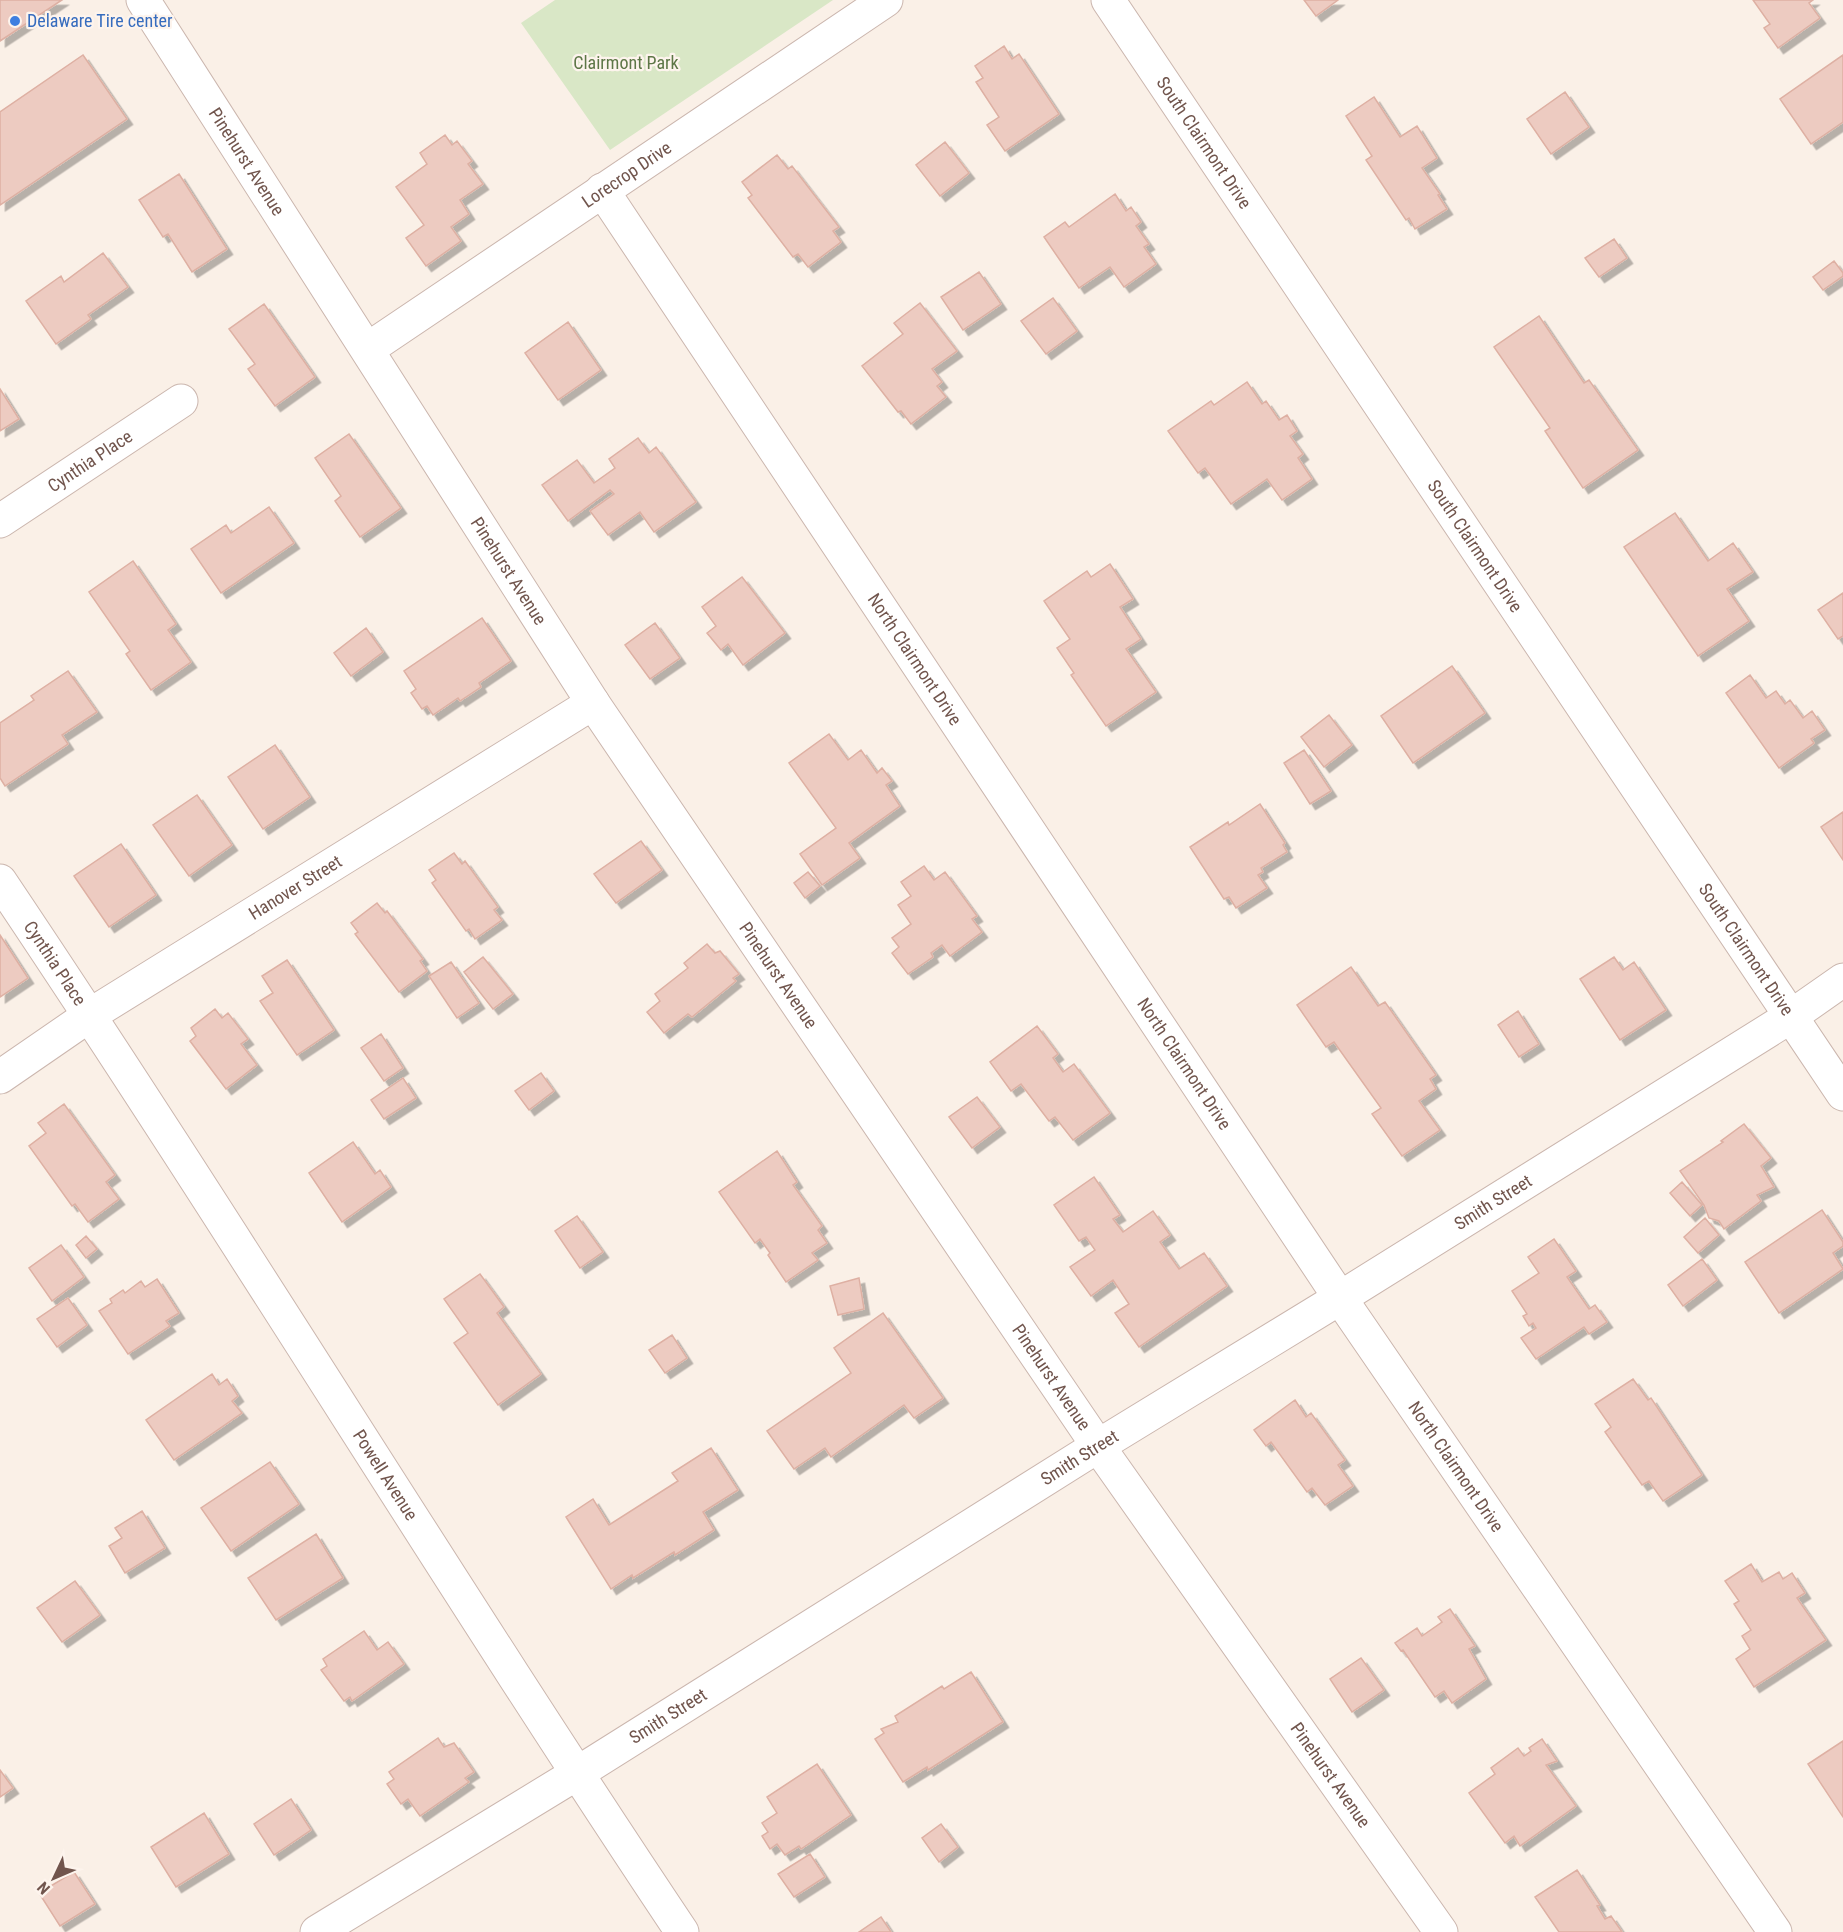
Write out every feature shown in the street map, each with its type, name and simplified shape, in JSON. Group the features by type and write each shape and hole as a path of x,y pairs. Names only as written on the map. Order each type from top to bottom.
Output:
{"street":[{"name":"Pinehurst Avenue","path":"144,0 593,703 1098,1446 1441,1932"},
{"name":"Lorecrop Drive","path":"368,349 886,0"},
{"name":"South Clairmont Drive","path":"1108,0 1843,1094"},
{"name":"North Clairmont Drive","path":"602,190 1340,1298 1775,1932"},
{"name":"Cynthia Place","path":"0,521 181,401"},
{"name":"Hanover Street","path":"0,1077 90,1015 593,703"},
{"name":"Cynthia Place","path":"0,881 90,1015"},
{"name":"Smith Street","path":"317,1932 1340,1298 1790,1017 1843,980"},
{"name":"Powell Avenue","path":"90,1015 576,1773 682,1932"}],"green space":[{"name":"Clairmont Park","path":"555,0 833,0 610,150 521,23"}],"building":[{"name":"Delaware Tire center","path":"0,0 62,0 0,41"},
{"path":"1304,0 1338,0 1316,16"},
{"path":"1753,0 1813,0 1809,3 1820,18 1778,48 1764,28 1770,24"},
{"path":"1004,46 1012,59 1019,54 1059,114 1005,151 987,125 999,117 976,82 983,78 975,66"},
{"path":"83,55 127,119 0,205 0,112"},
{"path":"1843,55 1843,122 1811,144 1780,99"},
{"path":"1565,92 1589,127 1551,154 1527,119"},
{"path":"1374,97 1400,137 1417,126 1437,158 1422,168 1440,194 1438,195 1447,209 1415,229 1409,218 1406,220 1366,160 1372,156 1346,116"},
{"path":"445,135 452,145 457,141 472,161 468,164 483,184 460,200 469,214 451,227 461,241 426,266 406,238 424,225 396,187 427,164 420,153"},
{"path":"945,142 969,173 940,196 916,165"},
{"path":"777,155 788,169 792,166 839,227 833,231 841,242 808,267 798,254 793,257 748,198 752,195 742,182"},
{"path":"179,174 227,249 192,272 168,234 163,237 139,200"},
{"path":"1115,194 1126,211 1131,207 1141,222 1136,226 1149,244 1144,247 1156,264 1124,287 1110,267 1079,288 1044,237 1065,222 1069,227"},
{"path":"1614,239 1627,258 1599,277 1585,258"},
{"path":"103,253 128,287 88,315 91,319 56,344 26,301 61,276 64,282"},
{"path":"1834,261 1843,276 1823,290 1813,277"},
{"path":"979,272 1001,304 963,330 941,297"},
{"path":"1053,298 1077,331 1046,354 1021,321"},
{"path":"920,303 957,351 932,369 942,382 937,386 946,397 911,424 901,411 898,412 862,366 903,334 894,323"},
{"path":"264,304 315,377 275,406 248,369 255,364 229,329"},
{"path":"1539,316 1584,383 1589,380 1638,450 1583,488 1545,431 1550,428 1494,347"},
{"path":"568,322 601,370 558,400 525,353"},
{"path":"1247,382 1262,404 1266,401 1279,420 1287,415 1297,431 1290,436 1303,454 1298,458 1312,479 1282,500 1267,479 1231,504 1205,468 1198,473 1168,431 1211,401 1214,405"},
{"path":"0,389 19,419 0,431"},
{"path":"349,434 401,508 360,537 335,501 341,496 315,458"},
{"path":"638,438 649,453 656,447 696,502 654,532 640,512 608,535 590,511 614,494 610,490 568,521 542,485 577,460 594,483 615,468 609,459"},
{"path":"269,507 294,543 221,593 191,549 226,525 231,533"},
{"path":"1675,513 1708,561 1733,543 1753,572 1727,589 1749,621 1698,656 1624,547"},
{"path":"133,561 176,624 168,630 191,662 151,690 126,654 130,651 89,592"},
{"path":"1110,564 1133,599 1120,607 1141,639 1126,649 1156,692 1106,726 1071,675 1074,673 1057,648 1070,639 1044,601 1087,571 1091,577"},
{"path":"742,577 785,633 743,665 728,644 721,650 707,633 716,626 702,607"},
{"path":"1843,593 1843,636 1838,639 1818,610"},
{"path":"482,618 511,661 479,683 481,687 460,701 458,698 433,715 427,706 422,709 411,693 416,689 404,671"},
{"path":"655,623 680,658 650,679 625,645"},
{"path":"366,628 383,652 351,676 334,653"},
{"path":"1452,666 1485,713 1413,763 1381,716"},
{"path":"68,671 97,712 62,735 68,744 5,786 0,778 0,723 34,700 31,696"},
{"path":"1750,675 1766,698 1776,691 1785,704 1790,700 1803,718 1812,711 1825,730 1811,739 1814,743 1779,768 1726,693"},
{"path":"1329,715 1352,745 1324,767 1301,737"},
{"path":"829,734 848,760 861,750 877,773 882,768 892,781 886,785 900,806 849,843 860,858 822,885 800,854 836,828 789,763"},
{"path":"275,745 310,797 263,829 228,777"},
{"path":"1304,750 1331,791 1310,804 1284,763"},
{"path":"197,795 232,845 189,876 153,825"},
{"path":"1260,804 1285,843 1283,845 1287,852 1261,868 1263,872 1258,875 1267,888 1236,908 1229,897 1224,899 1190,847"},
{"path":"1843,812 1843,860 1821,827"},
{"path":"641,841 662,870 616,903 594,874"},
{"path":"121,844 156,895 109,927 74,876"},
{"path":"454,853 462,864 465,861 498,907 494,910 502,920 475,939 469,929 466,931 432,883 436,880 429,870"},
{"path":"924,866 934,880 945,872 977,916 972,919 982,932 950,956 942,945 931,953 933,957 908,974 892,953 899,947 892,938 911,924 898,905 911,896 901,882"},
{"path":"808,872 820,886 805,898 794,883"},
{"path":"377,903 385,913 387,911 423,959 420,961 427,971 399,992 355,934 358,932 351,923"},
{"path":"0,935 28,978 0,997"},
{"path":"707,944 715,953 720,951 739,974 733,978 736,981 692,1017 688,1014 664,1033 647,1012 660,1001 655,994 688,968 684,963"},
{"path":"483,957 513,994 493,1009 464,972"},
{"path":"1614,957 1623,970 1634,962 1666,1010 1620,1040 1580,979"},
{"path":"287,960 334,1030 297,1055 260,1001 273,993 262,976"},
{"path":"451,962 479,1003 457,1018 429,976"},
{"path":"1351,967 1378,1006 1385,1002 1436,1075 1430,1079 1436,1089 1419,1101 1440,1130 1402,1156 1372,1114 1381,1108 1334,1042 1326,1047 1297,1005"},
{"path":"215,1009 222,1018 228,1013 248,1039 241,1044 257,1065 226,1089 190,1041 196,1036 191,1028"},
{"path":"1518,1011 1539,1044 1519,1057 1498,1025"},
{"path":"1037,1026 1058,1054 1053,1058 1063,1072 1074,1064 1110,1113 1073,1140 1055,1117 1049,1121 1021,1084 1011,1091 990,1062"},
{"path":"381,1034 403,1068 384,1081 361,1048"},
{"path":"541,1073 554,1091 529,1110 515,1091"},
{"path":"403,1078 416,1098 384,1119 371,1100"},
{"path":"977,1097 1000,1127 972,1148 949,1117"},
{"path":"64,1104 115,1175 106,1182 119,1199 88,1222 75,1204 72,1206 29,1146 46,1133 38,1123"},
{"path":"1744,1124 1771,1158 1761,1166 1774,1187 1757,1195 1761,1201 1724,1229 1719,1221 1709,1218 1704,1205 1680,1171 1723,1142 1721,1141"},
{"path":"353,1142 375,1174 380,1170 391,1187 342,1222 309,1173"},
{"path":"777,1151 797,1182 793,1185 822,1226 818,1230 827,1243 812,1253 818,1260 786,1282 760,1239 755,1243 719,1192"},
{"path":"1094,1177 1120,1215 1113,1219 1123,1232 1153,1211 1170,1235 1160,1242 1179,1269 1204,1253 1227,1286 1139,1347 1115,1313 1129,1304 1113,1280 1091,1296 1070,1267 1095,1250 1086,1237 1079,1241 1054,1205"},
{"path":"1682,1182 1702,1205 1690,1216 1670,1193"},
{"path":"1822,1210 1843,1242 1843,1246 1833,1253 1843,1269 1779,1313 1745,1262"},
{"path":"577,1216 603,1252 580,1268 555,1231"},
{"path":"1705,1218 1719,1235 1698,1253 1684,1237"},
{"path":"86,1236 97,1249 86,1258 76,1245"},
{"path":"1554,1239 1576,1271 1567,1277 1589,1309 1595,1305 1607,1322 1589,1334 1584,1327 1536,1359 1521,1338 1536,1328 1533,1323 1529,1326 1523,1316 1527,1314 1512,1291 1539,1273 1528,1257"},
{"path":"61,1245 84,1277 52,1301 29,1268"},
{"path":"1702,1259 1717,1280 1683,1306 1668,1285"},
{"path":"480,1274 504,1307 497,1313 541,1374 498,1405 454,1343 468,1333 444,1299"},
{"path":"859,1278 864,1309 838,1315 830,1286"},
{"path":"157,1279 179,1313 166,1321 170,1326 128,1354 99,1311 112,1303 110,1299 123,1290 125,1293 141,1281 145,1287"},
{"path":"68,1298 87,1325 57,1347 37,1319"},
{"path":"883,1313 943,1398 914,1418 904,1405 831,1457 825,1448 794,1469 767,1431 851,1373 834,1348"},
{"path":"672,1335 687,1358 665,1373 649,1350"},
{"path":"212,1374 219,1385 227,1379 238,1396 232,1401 242,1413 174,1460 146,1420"},
{"path":"1633,1379 1648,1400 1651,1398 1702,1475 1663,1501 1649,1481 1642,1485 1605,1432 1611,1427 1595,1404"},
{"path":"1295,1400 1306,1417 1311,1413 1345,1460 1338,1465 1353,1486 1325,1505 1312,1488 1307,1492 1271,1442 1266,1446 1254,1430"},
{"path":"711,1448 738,1490 703,1512 714,1530 675,1555 674,1552 611,1589 566,1517 593,1499 609,1525 678,1481 672,1473"},
{"path":"270,1462 299,1504 231,1551 201,1508"},
{"path":"142,1511 165,1548 125,1573 109,1546 122,1538 115,1528"},
{"path":"316,1534 343,1578 276,1620 248,1578"},
{"path":"1751,1564 1762,1582 1779,1572 1783,1579 1792,1573 1805,1593 1797,1598 1826,1640 1754,1687 1736,1659 1750,1649 1742,1636 1751,1630 1734,1604 1739,1601 1725,1581"},
{"path":"75,1581 100,1615 62,1642 37,1608"},
{"path":"1450,1609 1475,1646 1469,1649 1486,1679 1452,1703 1444,1691 1435,1697 1403,1650 1401,1651 1395,1643 1417,1628 1422,1636 1442,1622 1438,1617"},
{"path":"364,1631 377,1650 388,1642 404,1664 352,1701 350,1697 344,1701 321,1670 327,1666 323,1659"},
{"path":"1361,1658 1384,1690 1352,1712 1330,1679"},
{"path":"971,1672 1003,1722 928,1770 927,1767 903,1782 875,1739 884,1733 881,1729 898,1722 895,1716 942,1686 944,1689"},
{"path":"438,1738 444,1747 454,1743 474,1772 465,1778 469,1782 420,1816 408,1799 401,1804 387,1784 394,1779 389,1772"},
{"path":"1542,1739 1557,1761 1546,1765 1576,1806 1520,1846 1514,1836 1505,1843 1469,1793 1495,1774 1491,1768 1518,1748 1524,1756 1531,1751 1529,1748"},
{"path":"1843,1741 1843,1817 1808,1764"},
{"path":"817,1764 851,1815 801,1849 799,1846 785,1855 777,1844 770,1849 762,1836 768,1832 762,1823 777,1813 767,1797"},
{"path":"0,1770 13,1788 0,1797"},
{"path":"291,1799 311,1830 274,1855 254,1824"},
{"path":"204,1813 229,1854 176,1887 151,1847"},
{"path":"941,1824 958,1847 939,1862 922,1838"},
{"path":"810,1854 825,1877 794,1897 778,1874"},
{"path":"1577,1870 1600,1905 1597,1906 1605,1919 1611,1916 1622,1932 1559,1932 1535,1897"},
{"path":"74,1872 95,1904 60,1926 39,1893"},
{"path":"881,1917 891,1932 859,1932"}],"place":[{"name":"Delaware Tire center","path":"15,21"}]}
